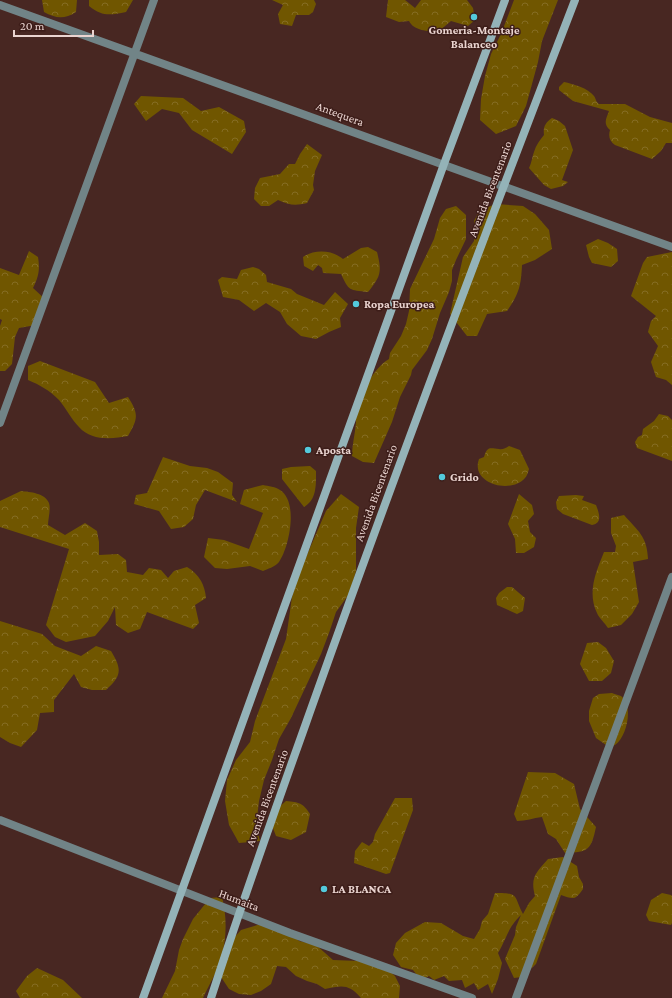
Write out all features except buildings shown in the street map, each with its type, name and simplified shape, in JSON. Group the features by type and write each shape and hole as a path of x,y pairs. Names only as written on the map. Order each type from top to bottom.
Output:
{"street":[{"path":"0,422 154,0"},
{"path":"143,998 444,164 505,0"},
{"name":"Avenida Bicentenario","path":"211,998 239,912 368,550 503,186 576,0"},
{"name":"Antequera","path":"0,5 672,247"},
{"path":"516,998 672,577"},
{"name":"Humaita","path":"0,820 290,933 472,998"}],"green space":[{"path":"42,0 77,0 76,12 72,15 64,17 52,16 44,12"},
{"path":"89,0 133,0 126,12 103,14 89,6"},
{"path":"272,0 314,0 316,4 313,12 309,15 296,15 292,26 280,24 278,14 283,5"},
{"path":"388,0 405,0 415,8 421,0 467,0 473,8 475,20 468,26 451,21 438,32 422,30 414,27 409,21 399,22 386,17"},
{"path":"514,0 558,0 542,41 526,106 516,126 496,134 480,120 481,99 491,54 501,34"},
{"path":"564,82 576,85 588,91 594,96 599,104 625,104 650,117 672,123 672,143 666,143 661,151 652,159 615,145 610,139 610,130 606,126 606,119 609,111 573,101 559,90 559,87"},
{"path":"141,96 183,98 201,111 219,107 244,121 246,132 232,154 192,130 179,113 162,109 146,121 134,104"},
{"path":"552,118 565,126 573,150 562,180 568,182 563,186 551,189 544,185 529,168 536,147 544,135 545,125"},
{"path":"307,144 322,155 315,171 313,185 314,190 307,203 292,204 278,200 269,206 261,206 254,199 255,188 260,178 280,174 289,164 295,164"},
{"path":"496,204 523,206 535,214 549,230 552,249 535,260 522,265 519,290 507,311 487,314 477,336 467,336 450,314 463,257 474,241 474,221 480,210"},
{"path":"456,206 466,215 466,239 452,270 452,281 449,292 440,313 432,339 427,350 412,370 374,463 363,462 352,456 356,413 359,403 373,375 383,363 389,359 390,353 401,336 409,311 410,289 434,239 440,218 446,209"},
{"path":"598,239 617,249 618,261 611,267 592,263 589,257 586,245"},
{"path":"368,247 377,252 380,269 376,282 368,292 350,289 341,274 323,273 322,268 318,265 313,271 304,266 303,257 308,254 329,252 343,259 361,248"},
{"path":"29,251 38,257 39,261 37,280 33,288 47,301 36,325 19,328 15,337 12,364 5,371 0,371 0,326 2,320 0,319 0,268 19,275"},
{"path":"672,252 672,385 666,380 656,377 651,362 658,346 648,332 651,321 656,316 631,296 643,263 647,257"},
{"path":"253,267 259,269 266,275 267,282 291,289 297,294 324,305 335,292 348,304 340,318 341,327 316,339 301,336 287,324 280,312 266,303 254,311 239,300 223,297 218,280 222,277 237,279 241,270"},
{"path":"40,361 95,382 109,403 128,397 134,408 136,416 134,425 128,436 102,438 89,435 84,432 76,424 62,403 55,396 44,388 28,380 28,366"},
{"path":"659,414 668,416 672,420 672,461 637,448 635,442 638,437 642,435 643,429 654,421"},
{"path":"509,446 520,450 529,469 526,477 518,483 510,486 493,484 480,474 478,467 479,459 484,457 489,448 501,449"},
{"path":"163,457 190,466 207,468 218,472 233,483 232,495 237,502 205,490 196,505 193,519 184,527 171,529 159,511 134,504 136,495 147,493"},
{"path":"310,466 316,471 316,486 314,496 304,507 282,479 282,469"},
{"path":"263,485 280,490 286,496 289,504 291,514 289,536 283,555 279,562 273,567 263,571 250,566 227,569 215,568 204,557 208,538 224,540 249,549 263,513 240,504 244,490"},
{"path":"21,491 41,495 47,500 50,508 48,525 65,535 85,523 97,531 99,555 118,554 126,560 127,572 143,575 149,568 161,570 168,578 174,571 187,567 201,580 205,593 206,598 195,605 199,623 193,629 147,612 140,629 128,633 116,625 115,607 108,621 95,636 66,642 55,637 46,625 69,549 0,527 0,501"},
{"path":"341,494 359,507 356,528 356,571 349,594 336,612 321,654 291,718 279,739 264,780 259,801 256,826 260,841 239,843 229,825 225,801 227,780 236,760 250,742 255,721 286,639 292,597 300,571 326,511"},
{"path":"519,494 532,505 534,514 528,521 530,532 536,538 534,547 524,553 516,553 515,539 508,524"},
{"path":"559,496 584,496 582,500 596,505 599,517 598,522 592,525 563,514 557,509 556,502"},
{"path":"624,515 644,539 648,559 633,562 639,602 632,614 621,625 608,628 598,615 594,605 594,582 604,552 615,552 616,546 611,533 611,518"},
{"path":"507,587 512,587 525,598 523,611 517,614 497,605 496,598 499,593"},
{"path":"0,621 42,634 55,646 81,656 96,646 111,651 117,663 119,672 118,676 106,690 92,690 81,687 74,674 54,700 54,712 40,713 37,730 21,747 10,743 0,737"},
{"path":"598,642 606,648 614,661 611,673 602,681 589,681 580,664 587,643"},
{"path":"612,693 621,696 625,700 628,713 626,728 623,735 615,745 609,747 596,738 589,721 589,711 593,698 599,694"},
{"path":"528,772 555,773 574,784 580,809 596,827 592,841 588,848 579,852 565,853 556,839 548,834 542,817 517,821 514,814"},
{"path":"395,798 412,798 413,810 390,873 386,874 354,863 355,851 362,842 369,846 373,842 375,834"},
{"path":"286,801 300,804 305,807 310,814 306,832 291,840 276,836 271,823 278,808"},
{"path":"563,857 577,866 579,877 583,884 583,889 578,896 574,898 561,895 536,964 522,977 514,978 505,959 521,915 510,928 498,953 502,963 492,994 488,984 478,990 474,983 465,988 462,980 449,981 444,976 434,980 429,976 421,980 413,970 401,967 393,955 396,943 405,933 425,922 441,923 463,936 474,939 480,929 482,921 488,914 495,893 515,896 523,914 535,896 533,884 537,872 548,859"},
{"path":"662,893 672,896 671,925 649,921 646,915 651,900"},
{"path":"222,897 226,928 223,951 203,998 162,998 175,971 179,950 193,919 210,898"},
{"path":"261,924 290,933 299,941 316,945 333,960 358,961 389,971 395,976 400,986 399,998 361,998 353,990 341,986 325,989 317,984 296,976 286,967 277,966 271,984 261,991 251,995 239,994 229,989 221,977 233,939 241,930"},
{"path":"37,968 63,980 82,998 20,998 16,991 27,976"}],"place":[{"name":"Gomeria-Montaje Balanceo","path":"474,17"},
{"name":"Ropa Europea","path":"356,304"},
{"name":"Aposta","path":"308,450"},
{"name":"Grido","path":"442,477"},
{"name":"LA BLANCA","path":"324,889"}]}
